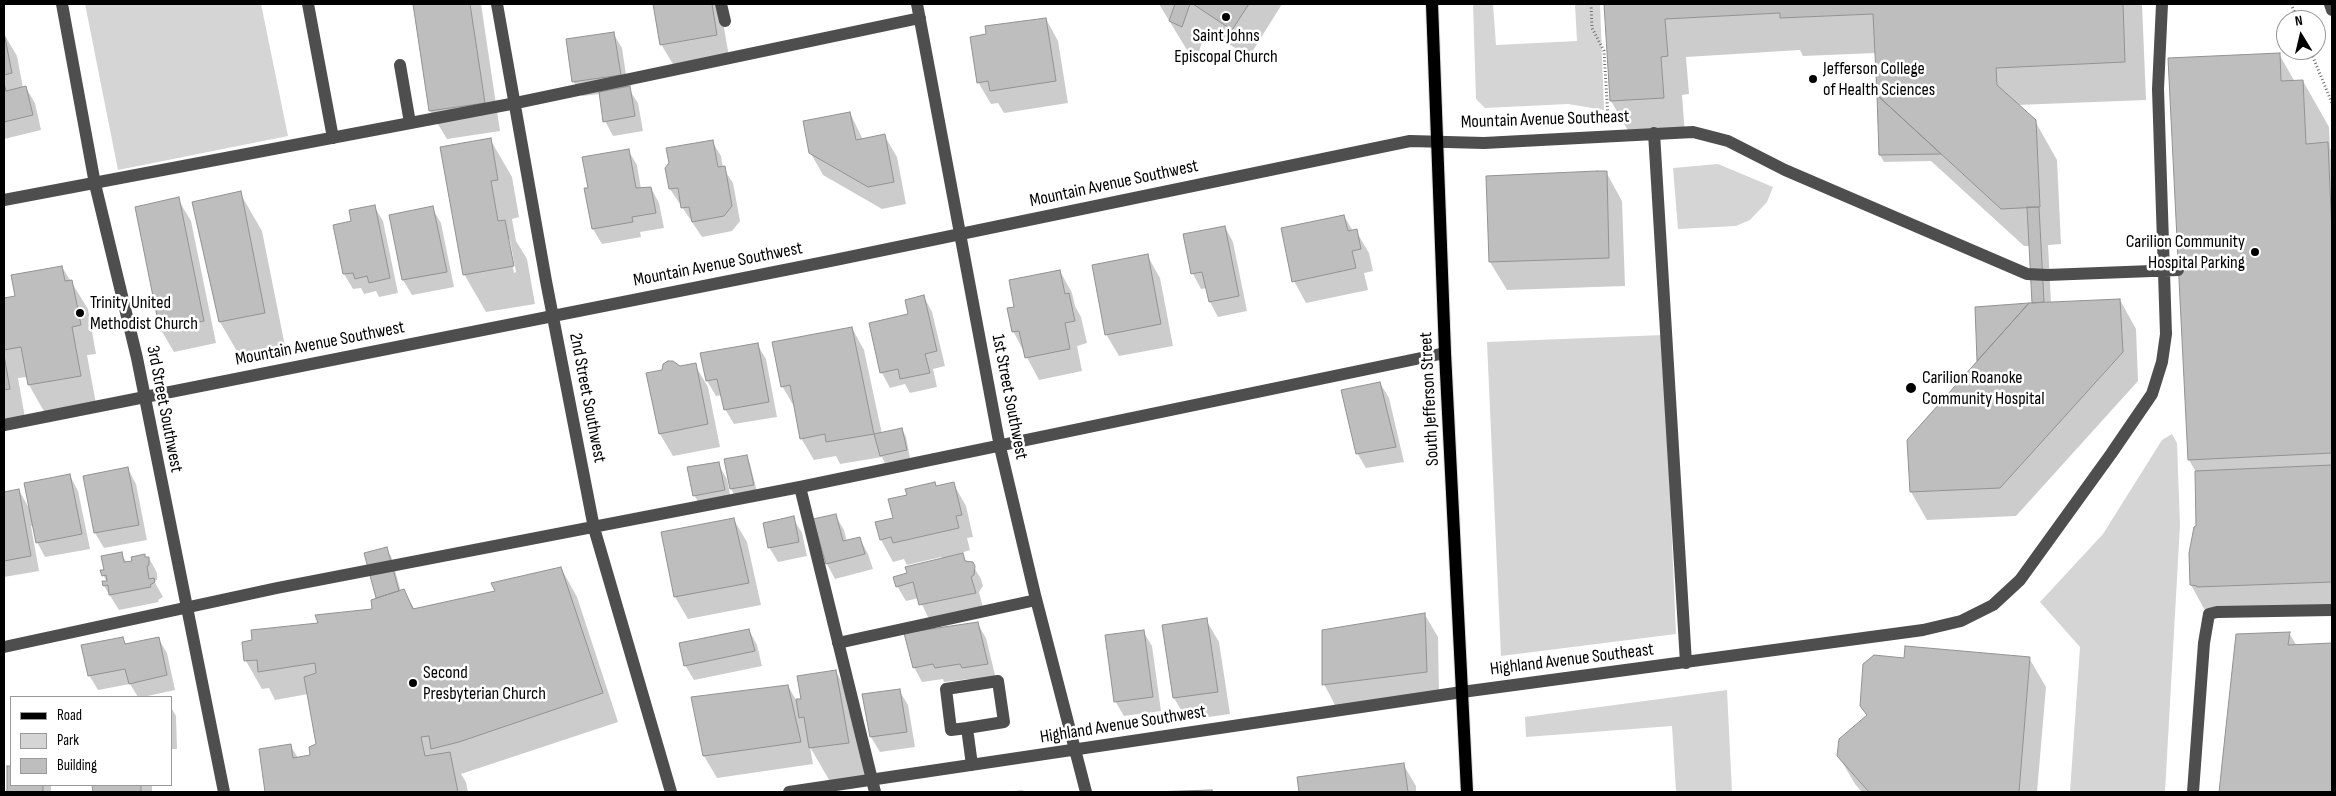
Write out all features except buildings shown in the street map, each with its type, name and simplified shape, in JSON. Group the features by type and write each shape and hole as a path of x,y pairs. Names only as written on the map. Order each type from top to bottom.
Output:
{"main road":[{"name":"South Jefferson Street","path":"1432,4 1445,353 1467,792"}],"street":[{"name":"3rd Street Southwest","path":"62,4 95,184 145,397 224,792"},
{"path":"308,4 333,138"},
{"name":"2nd Street Southwest","path":"497,4 552,315 594,528 671,792"},
{"path":"722,4 725,21"},
{"name":"1st Street Southwest","path":"917,4 1000,447 1036,600 1086,792"},
{"name":"Highland Avenue Southeast","path":"1462,692 1923,630 1961,621 1993,605 2020,580 2152,394 2162,362 2166,334 2158,89 2162,4"},
{"path":"2330,4 2332,10"},
{"path":"4,200 516,103 920,18"},
{"path":"400,66 410,123"},
{"name":"Mountain Avenue Southeast","path":"1438,140 1484,143 1693,132 1728,141 1785,170 2027,274 2047,275 2178,270"},
{"path":"1654,133 1686,663"},
{"name":"Mountain Avenue Southwest","path":"4,425 835,260 1410,141 1438,140"},
{"path":"4,647 277,588 594,528 1000,447 1445,353"},
{"path":"800,487 874,786"},
{"path":"838,643 1036,600"},
{"path":"2193,792 2204,643 2209,614 2217,612 2332,610"},
{"path":"998,681 1004,722 967,728 951,730 946,689 998,681"},
{"name":"Highland Avenue Southwest","path":"789,792 874,786 972,765 1462,692"},
{"path":"967,728 972,765"}],"path":[{"path":"1591,4 1592,28 1604,51 1608,117"},
{"path":"2314,60 2332,104"}],"green space":[{"path":"85,4 261,4 288,136 118,170"},
{"path":"1473,4 1493,4 1496,45 1577,41 1575,4 1600,4 1604,110 1568,104 1485,108 1476,99"},
{"path":"1718,164 1773,187 1767,202 1750,220 1736,226 1678,229 1673,168"},
{"path":"1663,335 1676,634 1501,656 1487,342"},
{"path":"2172,434 2177,443 2180,525 2165,792 2070,792 2080,647 2040,602 2103,534 2162,440"},
{"path":"1727,690 1732,792 1676,792 1672,726 1526,737 1525,717"}],"place":[{"name":"Saint Johns Episcopal Church","path":"1226,17"},
{"name":"Jefferson College of Health Sciences","path":"1813,79"},
{"name":"Carilion Community Hospital Parking","path":"2255,252"},
{"name":"Trinity United Methodist Church","path":"80,313"},
{"name":"Carilion Roanoke Community Hospital","path":"1911,388"},
{"name":"Second Presbyterian Church","path":"413,683"}]}
